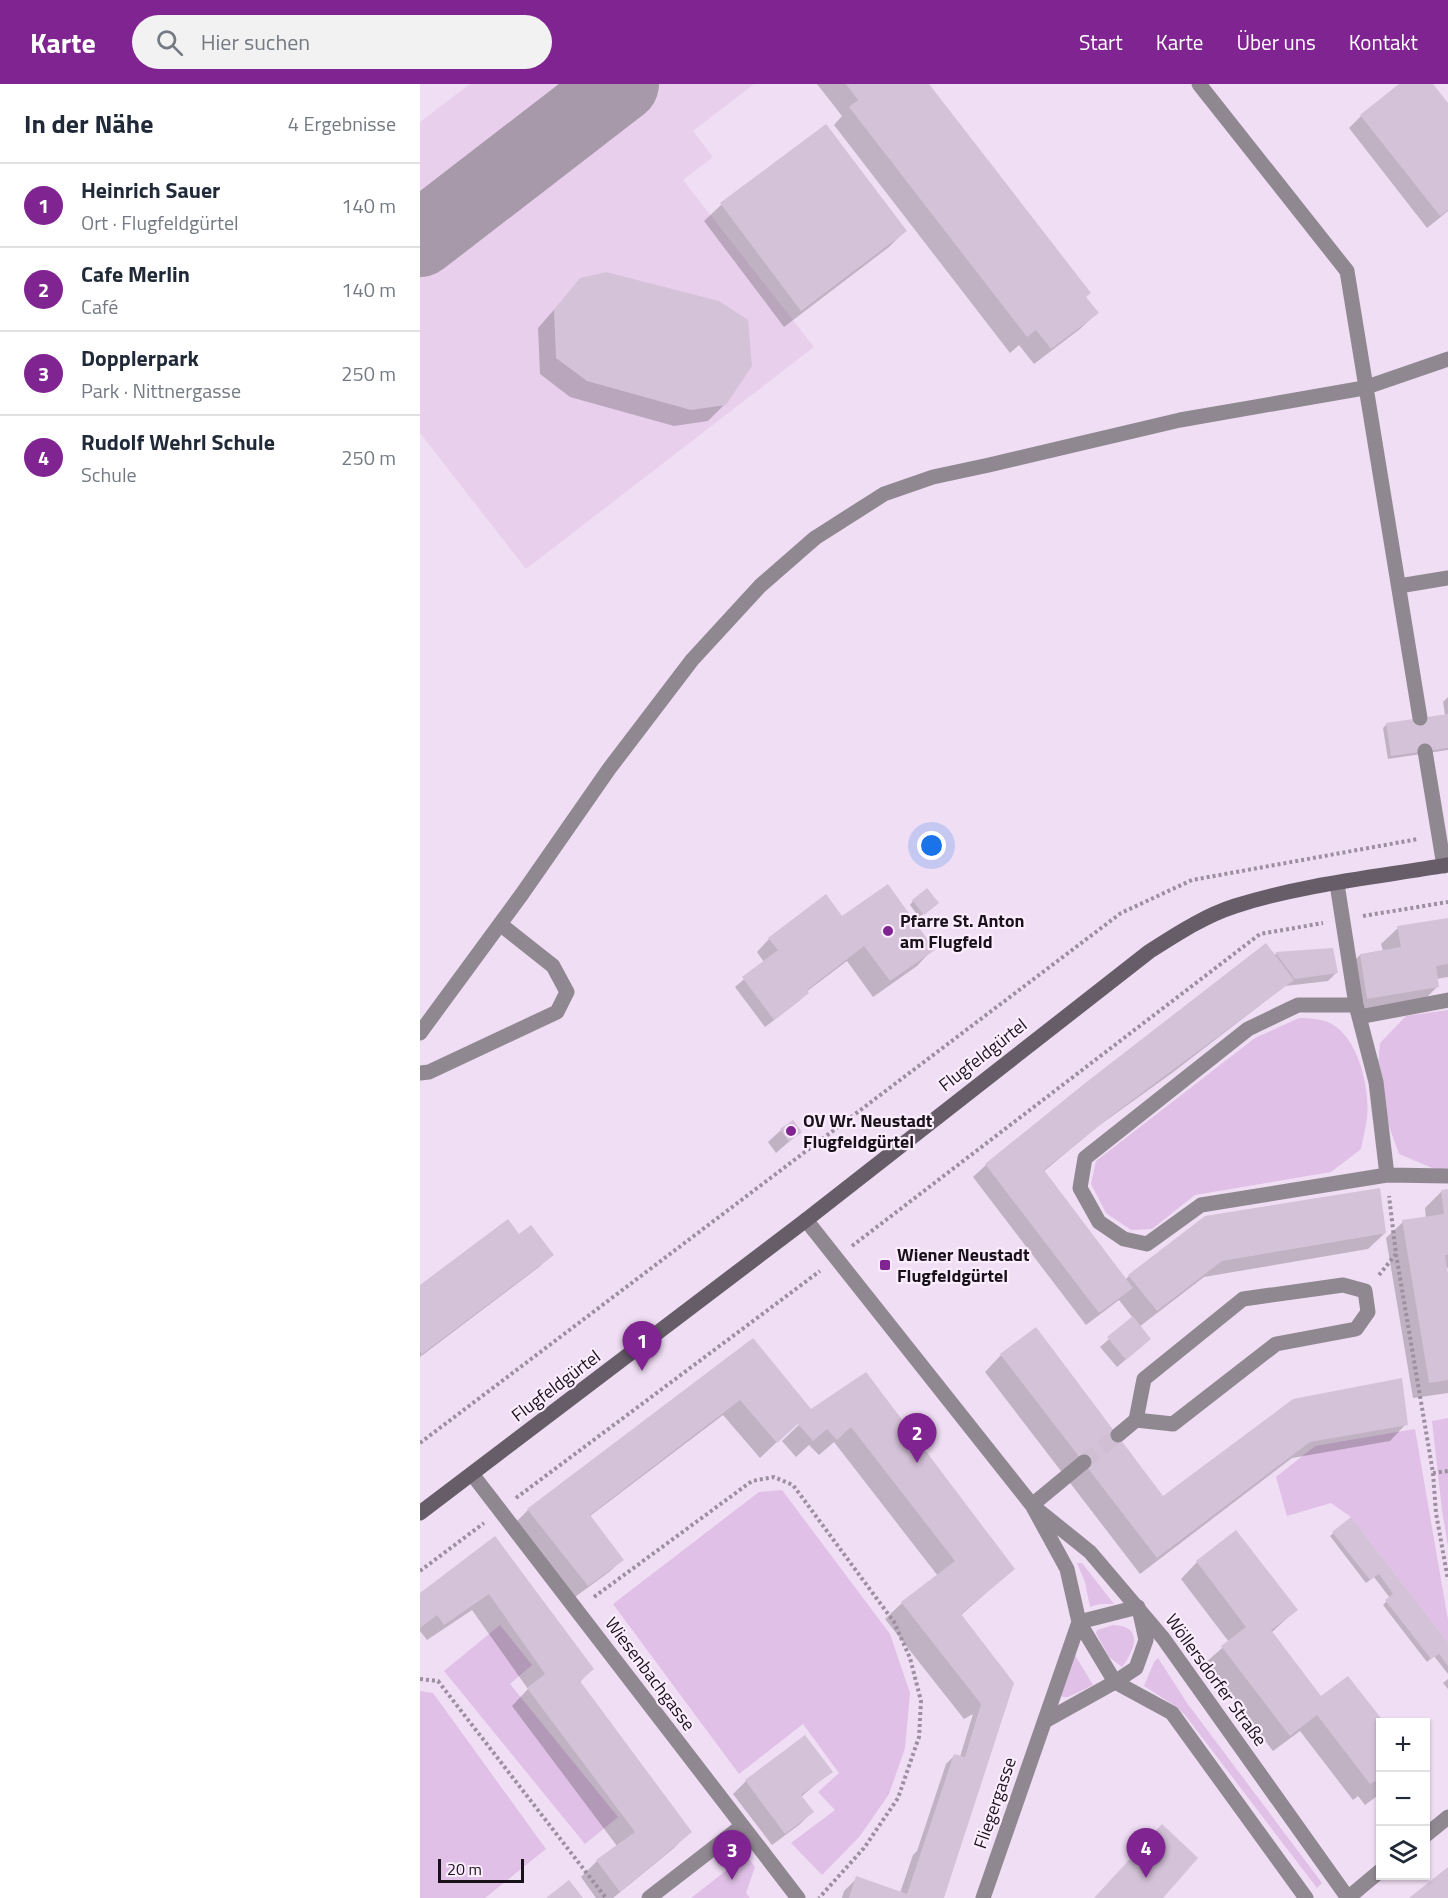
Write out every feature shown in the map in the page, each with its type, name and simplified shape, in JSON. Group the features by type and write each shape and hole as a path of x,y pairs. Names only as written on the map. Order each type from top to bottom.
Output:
{"street":[{"path":"1200,84 1347,271 1420,717"},
{"path":"420,1033 609,769 692,660 760,586 815,538 884,494 933,477 1180,420 1365,387 1448,359"},
{"path":"1399,586 1448,578"},
{"path":"1425,751 1438,835 1446,865"},
{"name":"Flugfeldgürtel","path":"420,1514 806,1220 1150,951 1190,926 1234,906 1293,891 1446,865"},
{"path":"1336,884 1357,1011 1376,1082 1387,1175"},
{"path":"420,1073 429,1072 557,1012 567,992 553,966 500,924"},
{"path":"1448,1000 1357,1011 1298,1005 1248,1029 1085,1158 1080,1188 1099,1222 1124,1239 1147,1244 1201,1205 1387,1175 1448,1176"},
{"name":"Wöllersdorfer Straße","path":"806,1220 1032,1505 1067,1569 1079,1622 1115,1682"},
{"path":"1118,1435 1136,1420 1144,1379 1243,1299 1343,1284 1365,1291 1368,1312 1356,1329 1276,1344 1173,1424 1136,1420"},
{"path":"1032,1505 1084,1462"},
{"name":"Wiesenbachgasse","path":"472,1474 798,1898"},
{"name":"Wöllersdorfer Straße","path":"1032,1505 1090,1552 1163,1638 1348,1898"},
{"path":"1045,1721 1136,1668 1146,1640 1138,1607 1079,1622"},
{"name":"Fliegergasse","path":"983,1898 1079,1622"},
{"path":"1115,1682 1172,1713 1305,1898"},
{"path":"1430,1831 1448,1817"},
{"path":"649,1898 742,1826"},
{"path":"1348,1898 1376,1874"}],"path":[{"path":"420,1443 1121,914 1191,880 1438,835"},
{"path":"867,1235 1260,934 1448,902"},
{"path":"1387,1175 1396,1254 1433,1473 1436,1513 1448,1580"},
{"path":"1365,1291 1396,1254"},
{"path":"420,1571 810,1278"},
{"path":"1433,1473 1448,1470"},
{"path":"576,1610 752,1481 774,1477 793,1485 894,1622 910,1658 921,1701 920,1737 898,1798 864,1848 818,1898"},
{"path":"420,1678 438,1681 606,1898"}],"shaded area":[{"path":"470,84 754,84 693,131 713,157 683,180 814,347 526,569 420,433 420,122"},
{"path":"1448,1010 1448,1168 1437,1170 1399,1154 1389,1126 1378,1067 1380,1043 1406,1016"},
{"path":"1299,1018 1327,1022 1343,1033 1351,1043 1361,1067 1367,1094 1367,1121 1361,1149 1331,1172 1195,1195 1152,1229 1131,1230 1106,1213 1091,1184 1096,1161 1255,1038"},
{"path":"1448,1418 1448,1546 1432,1421"},
{"path":"1415,1429 1448,1620 1448,1642 1351,1517 1331,1503 1287,1516 1276,1477 1315,1446"},
{"path":"782,1490 890,1634 910,1693 905,1748 889,1794 860,1836 822,1875 791,1843 835,1810 818,1792 839,1773 803,1724 739,1774 613,1604 759,1492"},
{"path":"1077,1563 1082,1563 1114,1604 1090,1607 1085,1582"},
{"path":"500,1625 532,1665 510,1684 618,1817 585,1844 444,1671"},
{"path":"1113,1625 1123,1626 1133,1634 1133,1646 1122,1667 1109,1657 1096,1633 1097,1630"},
{"path":"1075,1655 1093,1685 1068,1697 1063,1697 1060,1695"},
{"path":"1158,1658 1187,1703 1322,1883 1317,1888 1185,1715 1144,1686"},
{"path":"420,1691 433,1693 546,1849 485,1898 420,1898"},
{"path":"746,1855 755,1867 746,1893 750,1898 691,1898"}],"building":[{"path":"846,84 929,84 1091,293 1086,297 1099,313 1051,349 1036,330 1027,337 849,107 858,100"},
{"path":"1399,84 1433,84 1448,103 1448,210 1440,216 1360,115"},
{"path":"826,124 907,231 801,311 720,203"},
{"path":"606,272 719,301 748,320 752,366 726,405 691,410 587,381 556,358 554,310 580,278"},
{"path":"1448,714 1448,748 1391,756 1386,723"},
{"path":"888,884 935,950 890,981 864,946 807,990 809,993 774,1020 742,977 778,950 768,938 826,894 842,916"},
{"path":"927,888 939,903 924,915 912,900"},
{"path":"1448,918 1448,964 1436,966 1439,987 1367,999 1360,954 1401,947 1397,926"},
{"path":"1266,943 1294,980 1111,1116 1044,1170 1133,1288 1099,1313 985,1164"},
{"path":"1333,948 1338,973 1295,979 1275,952"},
{"name":"OV Wr. Neustadt Flugfeldgürtel","path":"793,1120 802,1132 789,1142 780,1129"},
{"path":"1380,1188 1386,1233 1222,1261 1157,1311 1128,1275 1205,1216"},
{"path":"1448,1189 1448,1255 1445,1255 1448,1274 1448,1380 1429,1383 1402,1220 1444,1214 1441,1190"},
{"path":"508,1219 519,1234 531,1225 554,1255 422,1354 420,1351 420,1285"},
{"path":"1133,1316 1151,1339 1126,1360 1107,1337"},
{"path":"1036,1327 1163,1496 1293,1399 1402,1378 1408,1425 1310,1442 1157,1558 1000,1354"},
{"path":"753,1338 811,1409 866,1372 1015,1569 961,1614 1014,1683 944,1898 849,1898 856,1876 907,1894 954,1754 965,1757 981,1704 901,1602 955,1561 851,1427 837,1440 827,1429 813,1441 798,1424 777,1443 740,1400 590,1515 624,1560 588,1586 527,1509"},
{"path":"1351,1517 1448,1642 1448,1666 1439,1654 1431,1659 1385,1600 1393,1594 1379,1574 1370,1580 1332,1532"},
{"path":"1236,1530 1298,1610 1271,1630 1321,1696 1348,1676 1381,1718 1376,1718 1376,1782 1370,1784 1317,1715 1290,1736 1221,1646 1246,1627 1196,1561"},
{"path":"495,1536 594,1669 580,1681 692,1832 620,1892 596,1860 635,1832 527,1688 545,1674 489,1594 444,1625 437,1615 420,1628 420,1593"},
{"path":"805,1735 833,1772 801,1795 814,1812 785,1834 745,1780"},
{"path":"1162,1824 1198,1858 1163,1898 1094,1898"},
{"path":"1448,1867 1448,1898 1409,1898"},
{"path":"569,1880 583,1898 546,1898"}],"taxiway":[{"path":"420,239 621,84"}],"tunnel":[{"path":"1084,1462 1118,1435"}],"place":[{"name":"Pfarre St. Anton am Flugfeld","path":"888,931"},
{"name":"OV Wr. Neustadt Flugfeldgürtel","path":"791,1131"},
{"name":"Wiener Neustadt Flugfeldgürtel","path":"885,1265"},
{"name":"Heinrich Sauer","path":"642,1371"},
{"name":"Cafe Merlin","path":"917,1463"},
{"name":"Rudolf Wehrl Schule","path":"1146,1878"},
{"name":"Dopplerpark","path":"732,1880"}]}
